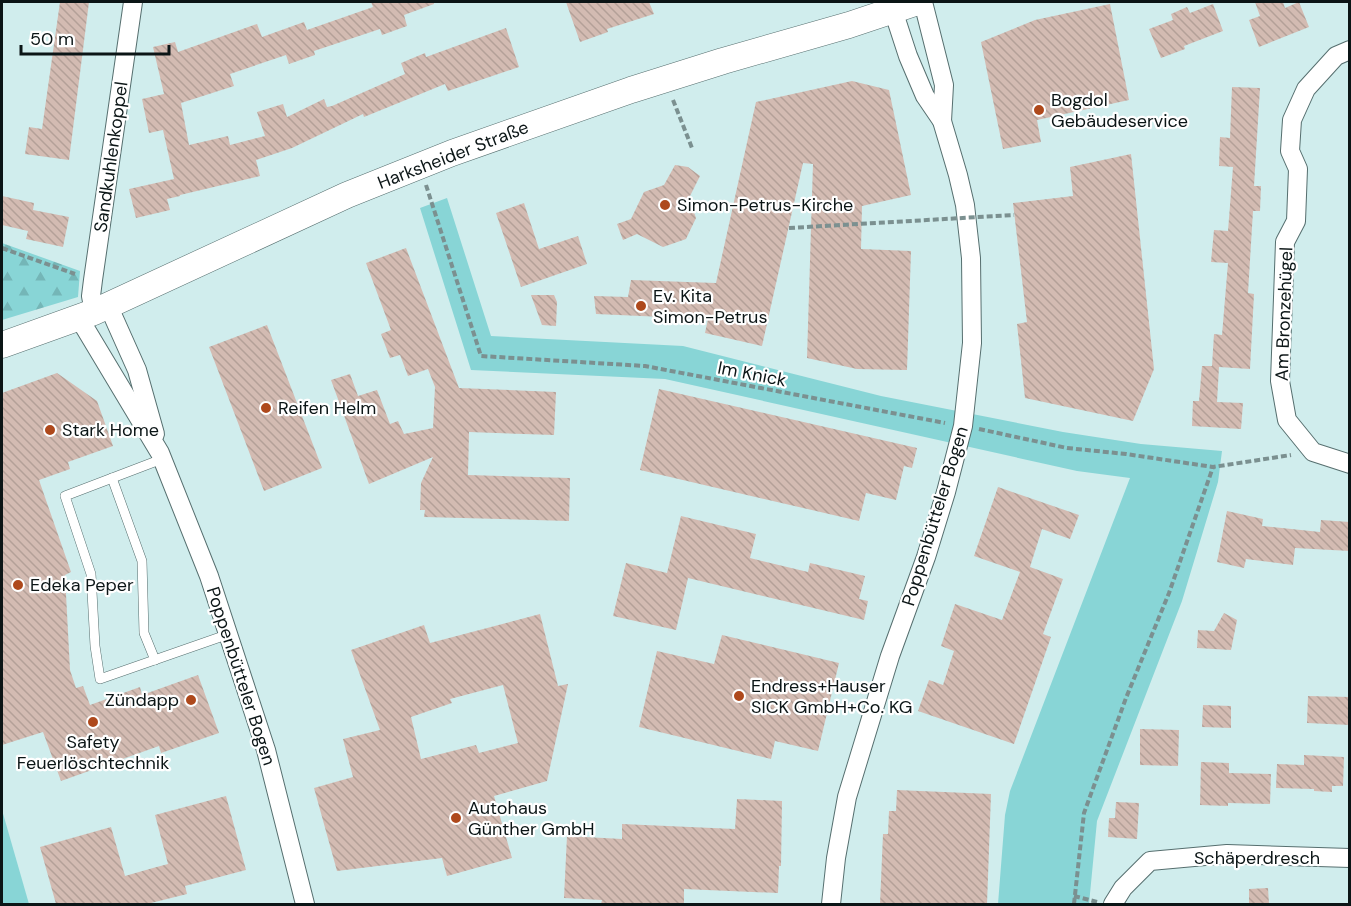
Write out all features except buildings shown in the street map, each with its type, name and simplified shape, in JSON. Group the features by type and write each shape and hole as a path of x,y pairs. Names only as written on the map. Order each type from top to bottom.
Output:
{"main road":[{"name":"Harksheider Straße","path":"2,345 94,312 338,200 420,165 631,90 918,2"}],"street":[{"name":"Sandkuhlenkoppel","path":"94,312 91,296 93,280 133,2"},
{"name":"Poppenbütteler Bogen","path":"831,904 847,797 890,656 929,546 963,426 972,343 971,258 962,195 942,121 944,86 923,2"},
{"name":"Poppenbütteler Bogen","path":"893,10 908,56 925,96 942,121"},
{"name":"Am Bronzehügel","path":"1313,452 1287,420 1280,381 1285,242 1296,220 1298,169 1290,150 1292,120 1306,89 1336,56 1350,50"},
{"name":"Poppenbütteler Bogen","path":"94,312 137,370 161,456"},
{"name":"Poppenbütteler Bogen","path":"94,312 161,456 209,576 266,750 305,904"},
{"path":"1313,452 1350,464"},
{"name":"Schäperdresch","path":"1111,904 1123,888 1150,861 1227,854 1350,858"}],"lane":[{"path":"161,456 64,496 91,574 95,646 100,679 229,634"},
{"path":"112,478 142,561 144,633 155,660"}],"path":[{"path":"679,115 692,148"},
{"name":"Im Knick","path":"420,165 481,356 645,366 1067,448 1213,467"},
{"path":"789,228 1014,215"},
{"path":"2,248 93,280"},
{"path":"1074,904 1084,813 1126,698 1169,593 1213,467 1313,452"},
{"path":"1074,896 1111,904"}],"green space":[{"path":"447,198 491,336 683,346 881,396 1063,432 1141,444 1222,451 1218,482 1182,601 1097,821 1089,904 998,904 1005,815 1010,791 1130,478 1077,471 665,379 471,370 420,208"},
{"path":"2,243 80,271 78,297 2,320"},
{"path":"2,810 29,904 2,904"}],"place":[{"name":"Bogdol Gebäudeservice","path":"1039,110"},
{"name":"Simon-Petrus-Kirche","path":"665,205"},
{"name":"Ev. Kita Simon-Petrus","path":"641,306"},
{"name":"Reifen Helm","path":"266,408"},
{"name":"Stark Home","path":"50,430"},
{"name":"Edeka Peper","path":"18,585"},
{"name":"Endress+Hauser SICK GmbH+Co. KG","path":"739,696"},
{"name":"Zündapp","path":"191,700"},
{"name":"Safety Feuerlöschtechnik","path":"93,722"},
{"name":"Autohaus Günther GmbH","path":"456,818"}]}
